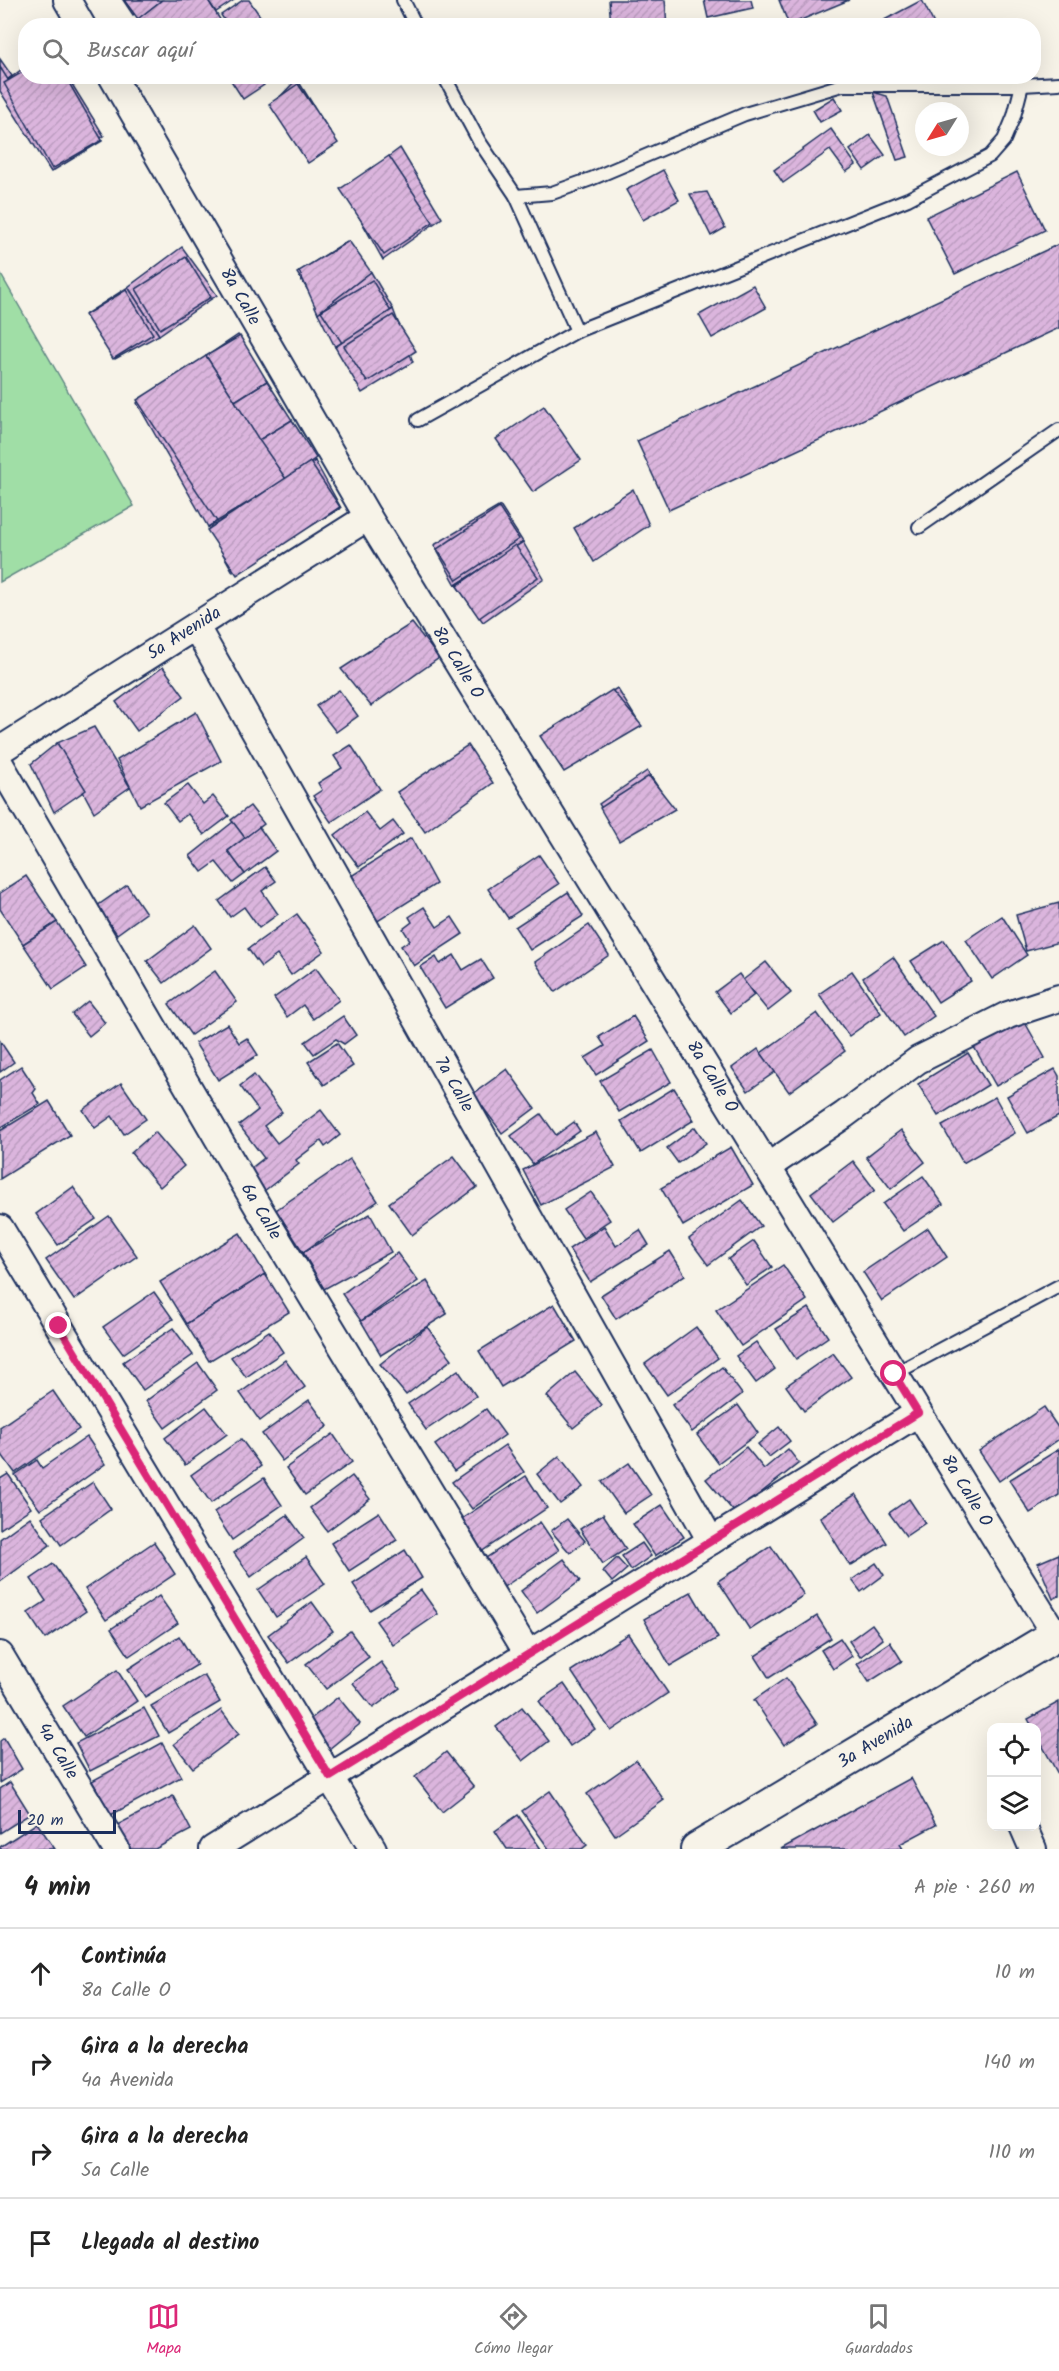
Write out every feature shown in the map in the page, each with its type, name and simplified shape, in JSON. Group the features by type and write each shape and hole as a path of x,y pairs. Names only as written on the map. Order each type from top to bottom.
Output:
{"street":[{"path":"67,0 77,18"},
{"name":"8a Calle","path":"117,84 368,518"},
{"name":"5a Avenida","path":"0,750 368,518"},
{"name":"8a Calle O","path":"368,518 918,1413 1057,1634"},
{"name":"7a Calle","path":"196,627 711,1541"},
{"name":"6a Calle","path":"0,764 258,1208 528,1654"},
{"path":"767,1167 844,1115 918,1060 1008,1015 1059,998"},
{"path":"0,1228 374,1849"},
{"path":"213,1849 918,1413"},
{"name":"3a Avenida","path":"698,1849 1057,1634"},
{"name":"4a Calle","path":"0,1655 116,1849"},
{"path":"1025,1831 1033,1849"}],"lane":[{"path":"403,0 412,18"},
{"path":"1041,84 1059,83"},
{"path":"448,84 479,141 516,196 577,331"},
{"path":"516,196 552,193 591,179 745,114 842,86 1040,84"},
{"path":"418,420 577,331 908,199 990,156 1004,140 1014,116 1022,85"},
{"path":"919,527 1059,430"},
{"path":"894,1374 1059,1286"}],"green space":[{"path":"0,273 134,506 0,582"}],"building":[{"path":"123,0 156,0 133,15"},
{"path":"124,0 162,0 139,18"},
{"path":"162,0 208,0 219,18 139,18"},
{"path":"208,0 234,0 216,12"},
{"path":"243,0 249,0 261,18 223,18 221,15"},
{"path":"609,0 665,0 666,18 610,18"},
{"path":"704,0 751,0 753,8 708,18"},
{"path":"779,0 849,0 806,18 786,18"},
{"path":"922,0 931,18 888,18"},
{"path":"0,59 12,76 0,85"},
{"path":"0,67 10,83 18,78 18,84 68,84 102,141 51,172 0,91"},
{"path":"18,72 18,84 72,84 104,136 50,170 0,86"},
{"path":"18,75 18,84 70,84 102,140 52,169 4,83"},
{"path":"233,84 263,84 264,85 243,99"},
{"path":"292,84 300,84 337,143 309,162 274,103"},
{"path":"298,84 338,143 308,163 269,104"},
{"path":"873,92 887,96 908,157 897,160"},
{"path":"834,97 842,110 820,122 813,110"},
{"path":"831,129 856,165 846,172 830,150 783,183 774,170"},
{"path":"870,135 885,155 864,170 850,150"},
{"path":"400,148 442,218 383,260 344,190"},
{"path":"389,156 433,222 384,255 340,189"},
{"path":"663,170 679,200 643,220 626,190"},
{"path":"1017,172 1045,230 955,274 926,217"},
{"path":"707,192 725,228 711,236 690,194"},
{"path":"347,241 372,280 321,311 297,273"},
{"path":"349,241 371,272 318,313 299,271"},
{"path":"1059,244 1059,328 669,510 637,441"},
{"path":"182,247 217,295 159,335 128,287"},
{"path":"186,257 211,297 160,329 136,289"},
{"path":"371,272 393,309 335,347 318,313"},
{"path":"372,280 393,315 344,346 321,311"},
{"path":"753,285 766,308 712,338 699,315"},
{"path":"128,287 159,335 115,359 86,314"},
{"path":"126,290 153,334 113,359 85,315"},
{"path":"393,309 413,362 362,393 335,347"},
{"path":"393,315 416,351 367,382 344,346"},
{"path":"238,335 315,461 208,527 137,403"},
{"path":"240,336 267,381 235,401 206,356"},
{"path":"206,356 286,479 218,523 137,400"},
{"path":"267,381 292,420 259,440 235,401"},
{"path":"544,406 581,460 533,492 496,439"},
{"path":"292,420 316,458 286,479 259,440"},
{"path":"315,461 341,508 233,572 208,527"},
{"path":"310,462 340,507 237,575 207,530"},
{"path":"633,489 649,525 594,562 574,528"},
{"path":"500,506 523,542 456,585 434,545"},
{"path":"499,508 519,539 457,580 437,549"},
{"path":"523,542 544,579 483,622 456,585"},
{"path":"515,545 538,577 479,618 457,586"},
{"path":"412,623 439,658 371,706 341,669"},
{"path":"163,667 184,696 137,731 116,702"},
{"path":"617,688 639,723 567,768 545,734"},
{"path":"339,690 358,716 336,732 316,706"},
{"path":"612,690 642,726 564,772 540,736"},
{"path":"196,712 221,761 140,806 117,760"},
{"path":"94,727 130,787 94,812 57,743"},
{"path":"57,743 86,790 54,812 31,764"},
{"path":"351,745 380,789 331,822 313,796 322,790 318,783 342,768 334,756"},
{"path":"468,745 493,783 425,832 397,792"},
{"path":"647,771 671,806 621,838 599,804"},
{"path":"649,776 675,809 619,841 600,808"},
{"path":"188,785 203,804 213,796 229,816 204,835 188,814 178,821 164,803"},
{"path":"250,806 264,824 245,838 231,820"},
{"path":"365,812 380,831 393,821 403,834 359,867 335,835"},
{"path":"233,822 245,838 228,851 245,874 233,883 216,862 202,872 190,856"},
{"path":"259,827 276,851 245,874 228,851"},
{"path":"411,838 436,884 373,924 348,878"},
{"path":"539,855 559,884 508,918 488,889"},
{"path":"265,867 276,881 262,891 278,914 259,928 244,907 230,917 219,901"},
{"path":"26,876 57,922 23,944 0,909 0,893"},
{"path":"127,885 146,913 117,934 97,906"},
{"path":"568,892 583,916 530,950 515,927"},
{"path":"1059,903 1059,942 1026,951 1016,915"},
{"path":"424,907 437,927 452,917 463,934 414,966 401,946 410,940 403,929 412,922 409,917"},
{"path":"297,914 324,951 291,975 277,955 261,967 248,949"},
{"path":"1002,916 1027,955 992,979 966,940"},
{"path":"57,922 86,967 53,989 23,944"},
{"path":"195,925 211,948 164,983 147,961"},
{"path":"589,925 609,955 555,992 535,962"},
{"path":"944,940 971,981 938,1002 911,961"},
{"path":"454,955 463,970 481,959 493,978 445,1008 420,967 436,957 440,964"},
{"path":"893,957 934,1016 904,1037 863,978"},
{"path":"766,962 791,993 768,1011 743,980"},
{"path":"316,968 339,1000 313,1019 303,1005 287,1017 274,998"},
{"path":"215,971 237,1002 191,1035 169,1004"},
{"path":"852,971 881,1013 849,1036 819,994"},
{"path":"739,974 754,995 731,1013 715,992"},
{"path":"88,1001 105,1023 89,1036 72,1014"},
{"path":"817,1013 845,1051 789,1092 761,1053"},
{"path":"343,1016 356,1035 344,1044 336,1039 314,1054 305,1042"},
{"path":"633,1016 649,1041 596,1075 585,1058 605,1046 599,1037"},
{"path":"1023,1019 1045,1058 996,1086 974,1047"},
{"path":"227,1024 239,1043 247,1038 258,1055 218,1080 195,1043"},
{"path":"0,1041 14,1062 0,1072"},
{"path":"337,1043 353,1066 324,1085 308,1062"},
{"path":"758,1049 775,1072 748,1091 732,1068"},
{"path":"653,1050 671,1082 619,1112 600,1081"},
{"path":"968,1053 988,1085 938,1116 918,1084"},
{"path":"21,1066 36,1089 33,1093 40,1104 0,1128 0,1080"},
{"path":"507,1069 535,1108 502,1133 473,1094"},
{"path":"1055,1069 1059,1076 1059,1116 1028,1133 1007,1096"},
{"path":"254,1075 282,1112 264,1126 277,1143 321,1110 340,1135 325,1147 321,1141 296,1160 299,1164 264,1191 249,1170 264,1158 239,1125 258,1110 240,1086"},
{"path":"121,1083 146,1119 124,1134 112,1116 95,1128 83,1110"},
{"path":"674,1088 694,1120 641,1153 621,1121"},
{"path":"995,1097 1015,1133 963,1163 942,1126"},
{"path":"49,1101 70,1135 0,1179 0,1131"},
{"path":"541,1114 556,1135 574,1122 580,1131 533,1164 511,1136"},
{"path":"695,1127 706,1143 678,1163 667,1148"},
{"path":"901,1130 925,1162 891,1189 866,1157"},
{"path":"155,1132 184,1166 160,1187 131,1153"},
{"path":"596,1132 615,1167 541,1205 523,1170"},
{"path":"731,1147 753,1185 683,1226 661,1188"},
{"path":"454,1156 477,1187 412,1235 389,1203"},
{"path":"350,1159 378,1201 303,1252 276,1210"},
{"path":"853,1161 875,1190 833,1222 811,1193"},
{"path":"923,1176 943,1204 903,1231 883,1204"},
{"path":"73,1187 96,1219 58,1245 36,1214"},
{"path":"591,1192 610,1220 583,1238 564,1210"},
{"path":"742,1200 761,1226 708,1265 689,1239"},
{"path":"370,1214 391,1252 324,1289 303,1252"},
{"path":"109,1216 137,1256 74,1300 46,1260"},
{"path":"604,1226 616,1246 640,1230 649,1245 590,1282 569,1249"},
{"path":"928,1228 947,1257 882,1301 863,1272"},
{"path":"240,1233 265,1274 186,1324 160,1282"},
{"path":"754,1241 772,1267 746,1285 728,1259"},
{"path":"670,1251 685,1275 616,1319 601,1295"},
{"path":"397,1253 418,1281 361,1321 342,1294"},
{"path":"783,1265 807,1300 741,1346 716,1310"},
{"path":"265,1274 289,1312 209,1361 186,1324"},
{"path":"427,1281 447,1314 381,1355 361,1321"},
{"path":"154,1292 173,1319 123,1354 103,1327"},
{"path":"554,1304 576,1341 501,1387 479,1351"},
{"path":"809,1308 828,1337 796,1359 776,1329"},
{"path":"427,1327 452,1359 406,1395 380,1364"},
{"path":"696,1327 718,1358 667,1395 645,1364"},
{"path":"173,1328 193,1355 143,1390 123,1362"},
{"path":"269,1331 283,1352 246,1377 231,1357"},
{"path":"756,1342 775,1369 756,1383 736,1356"},
{"path":"833,1353 851,1377 804,1411 786,1386"},
{"path":"285,1360 305,1387 260,1421 240,1393"},
{"path":"198,1363 217,1390 165,1428 146,1401"},
{"path":"722,1367 742,1394 692,1432 672,1405"},
{"path":"458,1370 476,1396 426,1430 408,1404"},
{"path":"575,1372 602,1405 573,1428 547,1396"},
{"path":"53,1391 79,1429 15,1473 0,1452 0,1427"},
{"path":"309,1400 328,1426 282,1461 262,1434"},
{"path":"738,1405 758,1433 718,1463 697,1435"},
{"path":"206,1407 227,1434 185,1465 165,1438"},
{"path":"1044,1407 1059,1429 1059,1439 999,1481 979,1451"},
{"path":"486,1409 505,1435 454,1471 435,1445"},
{"path":"779,1427 790,1441 769,1457 758,1444"},
{"path":"333,1434 352,1462 305,1495 286,1468"},
{"path":"87,1437 105,1464 40,1510 15,1475 37,1460 42,1468"},
{"path":"241,1439 261,1466 211,1503 191,1475"},
{"path":"505,1445 524,1472 472,1509 452,1482"},
{"path":"746,1447 764,1469 788,1449 799,1463 735,1513 706,1479"},
{"path":"1059,1449 1059,1495 1030,1513 1009,1480"},
{"path":"559,1456 583,1487 560,1504 537,1474"},
{"path":"629,1463 651,1495 624,1513 602,1482"},
{"path":"8,1474 31,1508 0,1529 0,1479"},
{"path":"352,1476 370,1499 327,1531 310,1508"},
{"path":"526,1476 547,1508 481,1552 460,1520"},
{"path":"264,1478 282,1505 232,1540 214,1512"},
{"path":"93,1482 111,1509 61,1545 42,1517"},
{"path":"856,1494 887,1543 850,1566 820,1517"},
{"path":"909,1499 925,1523 906,1536 889,1513"},
{"path":"662,1505 684,1537 655,1556 633,1524"},
{"path":"379,1512 397,1540 349,1571 331,1543"},
{"path":"603,1514 626,1549 603,1564 580,1529"},
{"path":"287,1515 304,1538 251,1577 234,1553"},
{"path":"30,1517 50,1545 0,1582 0,1539"},
{"path":"567,1519 585,1541 570,1553 551,1531"},
{"path":"540,1522 559,1550 502,1588 483,1560"},
{"path":"154,1542 175,1574 106,1620 85,1589"},
{"path":"642,1543 651,1556 631,1570 622,1556"},
{"path":"771,1546 804,1595 750,1630 718,1581"},
{"path":"405,1550 422,1578 370,1610 353,1584"},
{"path":"1059,1554 1059,1596 1053,1599 1038,1563"},
{"path":"306,1557 325,1584 276,1617 258,1590"},
{"path":"617,1558 627,1569 612,1582 603,1571"},
{"path":"564,1559 580,1581 537,1613 521,1591"},
{"path":"876,1563 884,1575 861,1592 852,1580"},
{"path":"53,1564 86,1611 45,1639 28,1613 46,1601 31,1579"},
{"path":"421,1590 438,1614 393,1645 376,1621"},
{"path":"691,1592 718,1638 670,1666 644,1619"},
{"path":"159,1596 178,1623 129,1656 111,1629"},
{"path":"312,1602 333,1631 289,1663 268,1635"},
{"path":"817,1616 831,1638 769,1678 755,1656"},
{"path":"872,1624 883,1639 860,1657 849,1641"},
{"path":"350,1631 369,1657 326,1689 306,1664"},
{"path":"628,1634 668,1693 611,1731 571,1671"},
{"path":"179,1636 197,1665 145,1697 128,1669"},
{"path":"840,1638 852,1656 833,1669 821,1650"},
{"path":"890,1642 902,1661 869,1682 857,1664"},
{"path":"381,1662 400,1688 373,1708 353,1683"},
{"path":"117,1670 137,1701 84,1737 63,1706"},
{"path":"204,1675 220,1702 168,1733 151,1706"},
{"path":"786,1678 817,1724 784,1745 754,1700"},
{"path":"564,1684 595,1729 570,1746 539,1701"},
{"path":"338,1697 360,1724 329,1749 307,1722"},
{"path":"1059,1702 1059,1776 1041,1743 1041,1723 1030,1723 1028,1719"},
{"path":"522,1707 549,1741 523,1761 496,1727"},
{"path":"144,1708 159,1736 90,1771 76,1743"},
{"path":"221,1710 239,1734 193,1768 174,1744"},
{"path":"4,1738 22,1769 0,1783 0,1741"},
{"path":"162,1743 181,1777 111,1815 92,1781"},
{"path":"446,1752 474,1787 442,1812 415,1777"},
{"path":"636,1760 664,1800 615,1835 587,1794"},
{"path":"911,1778 936,1825 900,1844 903,1849 781,1849"},
{"path":"10,1782 30,1814 0,1833 0,1789"},
{"path":"550,1791 587,1845 582,1849 549,1849 522,1811"},
{"path":"173,1796 191,1830 155,1849 129,1849 117,1825"},
{"path":"518,1815 541,1849 507,1849 495,1831"},
{"path":"37,1823 55,1849 0,1849 0,1847"}],"route":[{"path":"59,1326 330,1777 918,1413 894,1374"}]}
